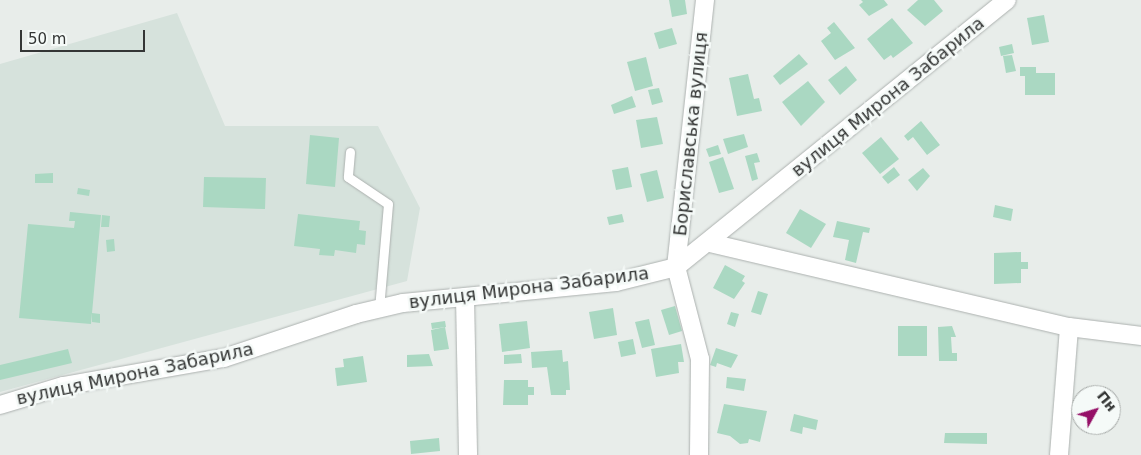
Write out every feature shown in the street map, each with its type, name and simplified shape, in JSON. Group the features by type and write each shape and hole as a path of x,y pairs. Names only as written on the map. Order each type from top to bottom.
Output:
{"street":[{"name":"Бориславська вулиця","path":"676,267 705,0"},
{"name":"вулиця Мирона Забарила","path":"0,405 63,386 224,358 379,309 430,299 641,278 676,267 710,243 1007,0"},
{"path":"710,243 1069,327 1141,336"},
{"path":"676,267 700,359 699,455"},
{"path":"465,297 468,455"},
{"path":"1059,455 1069,327"}],"lane":[{"path":"350,152 348,177 388,204 379,309"}],"shaded area":[{"path":"177,13 225,126 378,126 420,208 407,281 0,392 0,64"}],"building":[{"path":"669,0 685,0 687,14 672,17"},
{"path":"861,0 884,0 888,5 869,16 859,5 863,2"},
{"path":"918,0 934,0 943,11 925,26 907,10"},
{"path":"1044,15 1049,42 1032,45 1027,18"},
{"path":"892,18 913,43 893,58 891,55 884,60 867,39"},
{"path":"834,22 855,48 835,60 821,41 831,33 827,28"},
{"path":"672,28 677,44 659,49 654,33"},
{"path":"1012,44 1014,53 1001,56 999,47"},
{"path":"799,54 808,64 780,85 773,76"},
{"path":"1012,55 1016,71 1006,73 1003,56"},
{"path":"646,57 653,86 635,91 627,62"},
{"path":"846,66 857,80 840,95 828,80"},
{"path":"1020,67 1036,67 1036,73 1055,73 1055,95 1025,95 1025,76 1020,76"},
{"path":"748,74 754,99 759,98 762,111 737,116 729,78"},
{"path":"808,81 825,102 801,126 782,102"},
{"path":"659,88 663,102 652,105 648,90"},
{"path":"632,96 636,107 614,114 611,105"},
{"path":"657,117 663,144 641,148 636,120"},
{"path":"921,121 940,145 927,155 913,137 908,141 904,136"},
{"path":"744,134 748,147 728,154 723,139"},
{"path":"310,135 339,138 335,187 306,184"},
{"path":"881,137 899,159 880,174 862,153"},
{"path":"718,145 721,154 709,157 706,149"},
{"path":"757,153 760,162 754,163 758,179 752,181 745,156"},
{"path":"723,157 734,189 719,193 709,162"},
{"path":"628,167 632,187 616,190 612,170"},
{"path":"894,167 900,175 888,184 882,177"},
{"path":"923,168 930,176 917,191 908,180"},
{"path":"657,170 664,198 647,202 640,174"},
{"path":"53,173 53,183 35,183 35,174"},
{"path":"204,177 266,178 265,209 203,207"},
{"path":"78,188 90,190 89,196 77,194"},
{"path":"995,205 1013,209 1011,221 993,217"},
{"path":"800,209 826,224 811,248 786,233"},
{"path":"70,212 101,215 91,324 19,318 28,224 74,228 75,221 69,221"},
{"path":"298,214 360,221 359,230 366,231 365,245 357,244 356,253 335,250 334,256 319,255 320,249 294,246"},
{"path":"622,214 624,222 609,225 607,217"},
{"path":"102,215 110,216 109,227 101,227"},
{"path":"837,221 870,228 869,233 863,232 856,263 845,260 849,240 833,237"},
{"path":"114,239 115,251 107,252 106,240"},
{"path":"1021,252 1021,262 1028,262 1028,269 1021,269 1021,283 994,284 994,253"},
{"path":"725,265 745,276 742,281 745,283 734,299 713,288"},
{"path":"758,291 768,294 761,315 751,312"},
{"path":"675,306 682,331 669,335 661,310"},
{"path":"613,308 617,335 594,339 589,312"},
{"path":"731,312 739,314 735,327 727,324"},
{"path":"92,313 100,314 100,323 92,322"},
{"path":"649,319 655,345 642,348 635,322"},
{"path":"445,321 446,327 432,329 431,323"},
{"path":"527,321 530,348 502,352 499,324"},
{"path":"898,326 927,326 927,356 898,356"},
{"path":"952,326 956,337 951,337 952,353 957,353 957,361 939,361 938,327"},
{"path":"445,327 449,349 434,351 431,330"},
{"path":"633,339 636,354 621,357 618,342"},
{"path":"681,344 684,362 678,362 679,373 656,377 651,349"},
{"path":"716,348 738,355 731,368 717,363 716,367 710,365"},
{"path":"68,349 72,363 0,380 0,365"},
{"path":"562,350 563,362 568,361 570,390 566,390 566,395 551,395 547,367 532,368 531,352"},
{"path":"429,354 433,366 407,367 407,355"},
{"path":"521,354 522,363 504,364 504,355"},
{"path":"363,356 367,382 337,386 335,368 344,367 343,359"},
{"path":"727,377 746,379 744,391 726,388"},
{"path":"504,380 528,380 528,387 534,387 534,395 528,395 528,405 503,405"},
{"path":"724,404 767,411 760,442 749,439 748,443 740,444 730,436 717,433"},
{"path":"794,414 818,420 816,430 803,427 802,434 790,431"},
{"path":"945,433 987,433 987,444 944,443"},
{"path":"439,438 440,451 411,454 410,441"}]}
